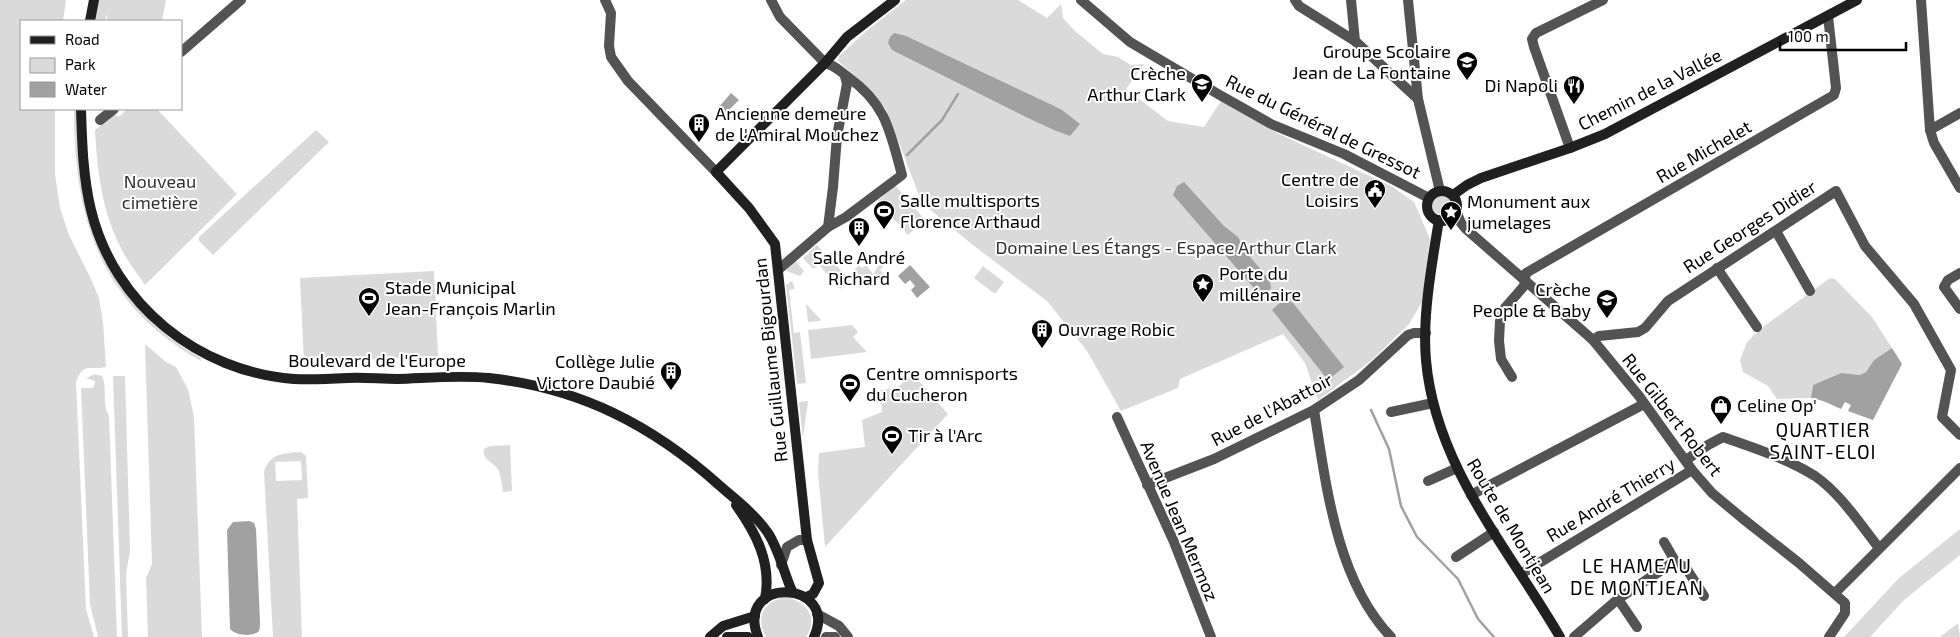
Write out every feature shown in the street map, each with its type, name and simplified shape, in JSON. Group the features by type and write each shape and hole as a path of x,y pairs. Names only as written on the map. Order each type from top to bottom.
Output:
{"street":[{"path":"90,20 94,0"},
{"path":"182,51 241,0"},
{"name":"Rue Guillaume Bigourdan","path":"605,0 611,13 609,46 612,57 627,80 749,208 775,244 807,540 818,583 812,594 806,598"},
{"path":"771,0 780,17 825,63 834,65 877,104 888,123 902,176 846,217 828,227 778,270"},
{"path":"716,172 825,63 847,37 895,0"},
{"name":"Rue du Général de Gressot","path":"1081,0 1130,42 1226,99 1271,124 1344,154 1429,198"},
{"path":"1295,0 1299,6 1355,40 1418,99"},
{"path":"1351,0 1355,40"},
{"path":"1408,0 1418,99 1440,191"},
{"path":"1570,148 1532,39 1536,33 1603,0"},
{"name":"Chemin de la Vallée","path":"1453,195 1472,182 1605,134 1857,0"},
{"path":"1921,0 1930,130 1934,143 1960,188"},
{"name":"Rue Michelet","path":"1524,280 1526,273 1834,95 1836,88 1828,16"},
{"path":"828,227 834,187 837,136 847,84 846,76"},
{"name":"Boulevard de l'Europe","path":"81,110 83,157 88,197 96,228 108,257 141,305 170,333 190,347 222,363 253,373 293,379 463,377 517,382 546,388 598,405 642,427 680,452 747,509 768,533 792,591"},
{"path":"100,120 113,110"},
{"path":"1930,130 1960,113"},
{"path":"1440,191 1449,192 1457,201 1456,211 1449,219 1438,220 1428,212 1427,202 1429,198 1432,194 1440,191"},
{"name":"Rue Georges Didier","path":"1593,340 1599,336 1638,332 1646,328 1668,301 1836,191 1865,246 1914,304 1951,370 1942,417 1960,435"},
{"name":"Rue Gilbert Robert","path":"1456,211 1461,223 1593,340 1644,404 1692,470 1722,502 1781,547 1844,603 1845,613 1829,637"},
{"name":"Route de Montjean","path":"1438,220 1426,333 1426,362 1433,403 1450,452 1471,495 1559,637"},
{"path":"1776,231 1810,291"},
{"path":"1717,268 1757,327"},
{"path":"1960,273 1948,280 1944,286 1960,309"},
{"path":"1512,377 1501,359 1499,341 1500,321 1504,310 1524,286 1524,280"},
{"name":"Rue de l'Abattoir","path":"1147,485 1214,459 1314,410 1359,380 1408,335 1426,333"},
{"path":"1391,412 1433,403"},
{"path":"1471,495 1644,404"},
{"path":"1314,410 1324,474 1338,533 1356,586 1367,605 1391,637"},
{"name":"Avenue Jean Mermoz","path":"1117,417 1174,542 1211,637"},
{"path":"1686,460 1708,444 1723,437 1782,458 1816,477 1838,497 1879,548"},
{"path":"1428,481 1457,468"},
{"path":"1834,593 1960,468"},
{"name":"Rue André Thierry","path":"1521,574 1692,470"},
{"name":"Boulevard de l'Europe","path":"725,490 750,524 759,543 767,577 765,599"},
{"path":"1456,557 1494,532"},
{"path":"781,564 787,547 799,540 807,540"},
{"path":"1664,542 1675,561 1686,568 1704,596"},
{"path":"1574,637 1618,599 1675,561"},
{"path":"758,637 755,630 755,616 765,599 778,592 792,591 806,598 817,614 839,626 848,637"},
{"path":"1618,599 1637,627"},
{"path":"814,637 818,628 817,614"},
{"path":"710,637 723,626 755,616"},
{"path":"726,637 748,637"},
{"path":"826,637 835,637"}],"green space":[{"path":"0,0 66,0 63,20 20,20 20,110 55,110 55,174 60,208 69,235 99,298 103,322 106,367 85,369 79,375 76,382 86,609 94,637 0,637"},
{"path":"99,0 166,0 162,20 107,20 107,13 105,20 95,20"},
{"name":"Domaine Les Étangs - Espace Arthur Clark","path":"906,0 1018,0 1047,18 1061,4 1063,18 1075,31 1103,54 1118,57 1131,65 1144,64 1126,89 1168,121 1204,127 1221,101 1277,133 1391,186 1414,202 1430,239 1422,302 1409,324 1371,361 1318,400 1305,363 1283,334 1180,379 1178,388 1121,411 1087,351 1047,301 974,246 922,203 886,109 863,83 838,61 839,56 870,28"},
{"path":"74,110 76,110 82,185 90,220 102,253 119,283 140,311 168,336 201,358 201,361 167,338 139,313 116,285 100,255 88,222 80,187 75,149"},
{"name":"Nouveau cimetière","path":"126,110 158,110 237,194 145,285 125,256 114,233 101,190 95,130 114,114 120,116"},
{"path":"316,130 329,142 213,255 199,241 199,237"},
{"path":"895,185 925,220 908,235 878,201"},
{"path":"1442,195 1449,198 1452,205 1449,212 1442,215 1435,212 1432,205 1435,198"},
{"path":"817,245 850,280 846,284 844,280 840,283 843,286 840,289 819,265 813,269 803,258"},
{"path":"886,259 888,262 880,270 884,274 867,288 854,276 855,269 859,265 862,268 866,265 873,274"},
{"path":"795,260 804,271 800,276 786,271"},
{"path":"983,266 1004,282 995,294 974,278"},
{"name":"Stade Municipal Jean-François Marlin","path":"434,271 438,356 304,363 300,278"},
{"path":"1830,278 1835,279 1872,317 1892,348 1874,360 1866,372 1860,375 1841,373 1813,385 1811,398 1777,399 1768,386 1743,372 1740,360 1747,342 1759,330"},
{"path":"792,281 795,289 789,290 794,333 800,332 806,383 797,384 786,285"},
{"path":"806,304 821,320 820,321 808,322"},
{"path":"852,325 858,332 853,337 867,352 811,359 808,330"},
{"path":"145,344 166,362 176,367 188,389 194,417 202,637 148,637 146,578 152,564"},
{"path":"95,374 102,376 104,381 105,406 109,415 117,637 98,637 90,604 81,388 92,388 94,386 95,381 86,378"},
{"path":"913,374 948,414 825,547 818,473 819,453 865,447 862,420 882,412 880,390 897,388"},
{"path":"113,376 125,376 130,551 126,574 128,637 122,637"},
{"path":"808,401 803,438 799,402"},
{"path":"510,445 512,491 503,492 499,471 484,456 484,449 490,446"},
{"path":"301,452 306,456 308,498 297,499 302,637 273,637 264,472 270,461 278,455","holes":["301,461 302,480 276,481 275,462"]},
{"path":"1960,529 1960,555 1904,600 1870,637 1844,637 1899,578"},
{"path":"787,597 800,603 809,612 811,617 810,630 806,637 766,637 761,622 764,610 773,602"},
{"path":"1958,623 1960,637 1940,637"}],"water":[{"path":"894,33 906,36 1052,105 1080,124 1070,136 1028,118 892,50 888,43"},
{"path":"731,93 739,100 726,113 719,107"},
{"path":"1184,182 1224,226 1238,237 1250,257 1270,280 1271,288 1264,296 1260,295 1173,195 1177,186"},
{"path":"910,265 930,287 917,298 911,290 915,286 910,280 905,284 898,276"},
{"path":"1285,298 1293,303 1344,367 1328,380 1272,310"},
{"path":"1892,348 1902,364 1873,420 1848,411 1851,405 1845,402 1841,409 1811,398 1813,385 1841,373 1860,375 1866,372 1874,360"},
{"path":"250,521 254,523 256,529 260,625 259,631 256,633 245,635 230,629 227,530 233,522"}],"waterway":[{"path":"907,155 942,120 958,94"},
{"path":"1371,410 1389,449 1401,506 1417,537 1458,579 1478,619 1494,637"}],"place":[{"name":"Groupe Scolaire Jean de La Fontaine","path":"1467,81"},
{"name":"Crèche Arthur Clark","path":"1202,103"},
{"name":"Di Napoli","path":"1574,105"},
{"name":"Ancienne demeure de l'Amiral Mouchez","path":"699,143"},
{"name":"Centre de Loisirs","path":"1375,209"},
{"name":"Salle multisports Florence Arthaud","path":"884,230"},
{"name":"Monument aux jumelages","path":"1451,231"},
{"name":"Salle André Richard","path":"859,247"},
{"name":"Porte du millénaire","path":"1203,303"},
{"name":"Stade Municipal Jean-François Marlin","path":"369,317"},
{"name":"Crèche People & Baby","path":"1607,319"},
{"name":"Ouvrage Robic","path":"1042,349"},
{"name":"Collège Julie Victore Daubié","path":"671,391"},
{"name":"Centre omnisports du Cucheron","path":"850,403"},
{"name":"Celine Op'","path":"1721,425"},
{"name":"Tir à l'Arc","path":"892,455"}],"district":[{"name":"QUARTIER SAINT-ELOI","path":"1823,441"},
{"name":"LE HAMEAU DE MONTJEAN","path":"1637,577"}]}
